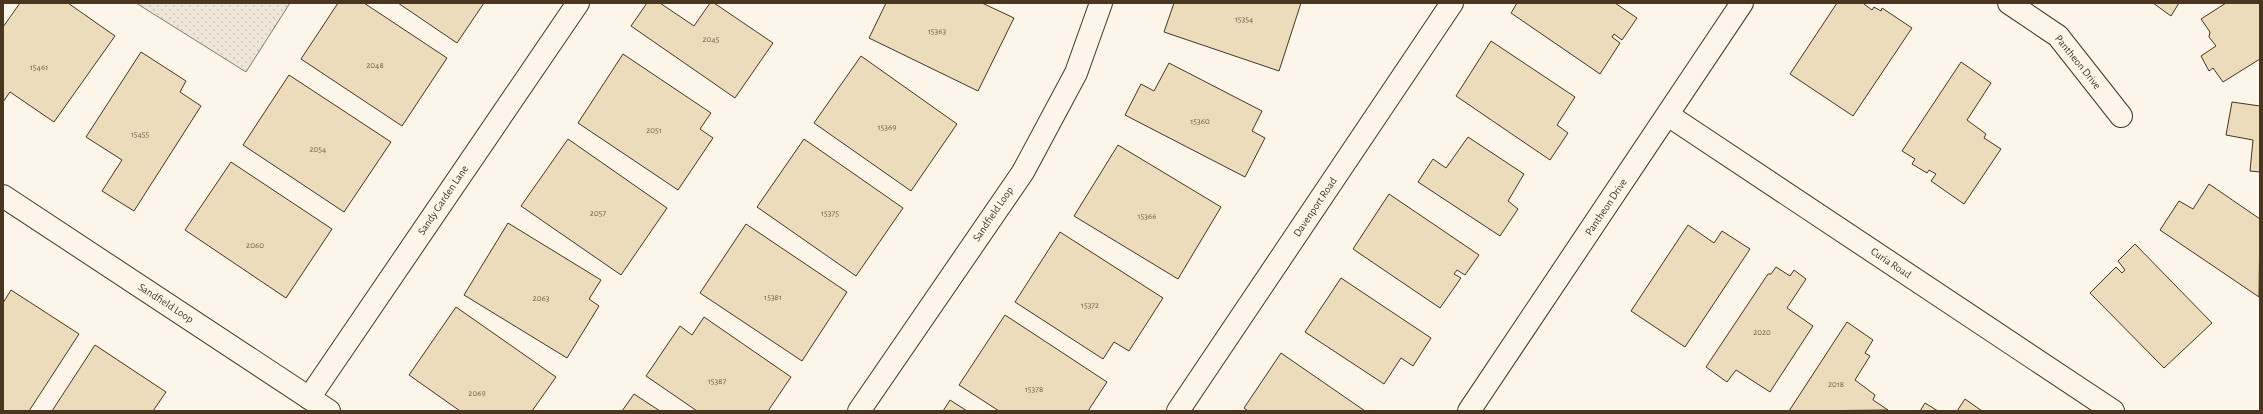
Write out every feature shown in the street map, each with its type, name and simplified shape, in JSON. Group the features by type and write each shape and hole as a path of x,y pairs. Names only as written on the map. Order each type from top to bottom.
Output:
{"street":[{"name":"Sandy Garden Lane","path":"309,398 578,3"},
{"name":"Sandfield Loop","path":"859,411 1023,172 1076,73 1100,3"},
{"name":"Davenport Road","path":"1178,411 1452,3"},
{"name":"Pantheon Drive","path":"1469,411 1742,3"},
{"name":"Pantheon Drive","path":"2009,3 2058,36 2120,116"},
{"name":"Curia Road","path":"1668,115 2113,411"},
{"name":"Sandfield Loop","path":"3,196 328,411"}],"shaded area":[{"path":"136,3 290,3 246,72"}],"building":[{"path":"20,3 68,3 115,36 54,122 10,92 3,102 3,27"},
{"path":"338,3 364,3 447,58 402,126 301,59"},
{"path":"398,3 484,3 457,43"},
{"path":"647,3 660,3 694,26 710,3 714,3 773,43 735,98 631,26"},
{"path":"886,3 982,3 1014,18 978,91 869,38"},
{"path":"1174,3 1301,3 1279,71 1164,32"},
{"path":"1517,3 1615,3 1637,18 1622,40 1614,34 1612,37 1620,43 1600,74 1511,13"},
{"path":"1837,3 1865,3 1864,4 1872,10 1874,7 1881,11 1882,8 1912,28 1853,116 1790,74"},
{"path":"2153,3 2179,3 2171,16"},
{"path":"2226,3 2260,3 2260,59 2223,82 2213,68 2209,71 2201,56 2216,46 2209,37 2210,32 2201,19"},
{"path":"1491,41 1575,97 1557,125 1568,133 1550,160 1456,96"},
{"path":"141,52 186,81 180,92 201,106 134,211 102,191 122,160 86,137"},
{"path":"623,54 711,113 700,129 713,138 678,190 578,123"},
{"path":"861,56 957,124 911,191 814,123"},
{"path":"1961,62 1991,83 1967,120 1986,134 1984,138 2001,149 1964,204 1931,181 1936,174 1929,170 1927,173 1912,164 1915,159 1902,151"},
{"path":"1169,63 1262,111 1252,131 1265,138 1245,177 1125,115 1141,84 1154,91"},
{"path":"289,75 391,142 344,212 243,145"},
{"path":"2232,102 2260,106 2260,172 2250,171 2253,140 2226,135"},
{"path":"1468,137 1524,174 1508,201 1518,209 1500,236 1418,182 1433,159 1446,168"},
{"path":"568,139 667,208 621,275 521,206"},
{"path":"804,139 903,208 856,276 757,207"},
{"path":"1118,145 1221,207 1178,279 1074,216"},
{"path":"231,162 332,229 286,298 185,230"},
{"path":"2209,184 2260,219 2259,297 2160,230 2179,201 2193,209"},
{"path":"1389,194 1479,255 1465,275 1457,270 1454,274 1461,278 1440,308 1353,249"},
{"path":"508,223 601,280 589,299 599,306 567,358 464,295"},
{"path":"746,224 847,292 802,361 700,293"},
{"path":"1688,225 1714,243 1722,231 1750,249 1685,347 1631,311"},
{"path":"1060,232 1163,298 1129,351 1114,342 1103,359 1015,302"},
{"path":"2135,244 2212,323 2164,368 2090,293 2116,267 2122,273 2125,270 2118,261"},
{"path":"1776,267 1790,276 1794,270 1806,279 1787,308 1813,326 1770,392 1736,370 1727,382 1706,367 1768,274 1771,274"},
{"path":"1341,278 1431,338 1413,366 1401,358 1384,384 1305,332"},
{"path":"11,290 79,334 29,411 3,411 3,303"},
{"path":"456,307 556,377 532,411 460,411 409,375"},
{"path":"1005,315 1107,382 1088,411 999,411 959,385"},
{"path":"704,317 791,377 768,411 697,411 646,376 680,326 692,335"},
{"path":"1847,322 1873,340 1865,353 1870,356 1855,380 1875,395 1873,400 1888,410 1789,411"},
{"path":"95,345 166,392 153,411 52,411"},
{"path":"1281,353 1365,411 1248,411 1244,408"},
{"path":"634,394 660,411 622,411"},
{"path":"1965,399 1982,411 1957,411"},
{"path":"950,400 967,411 943,411"},
{"path":"1925,403 1938,411 1920,411"}]}
